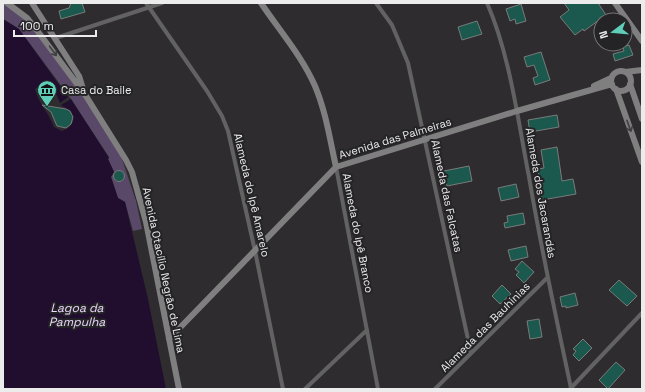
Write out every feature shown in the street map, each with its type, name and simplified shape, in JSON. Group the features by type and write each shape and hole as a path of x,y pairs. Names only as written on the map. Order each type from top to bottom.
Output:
{"street":[{"name":"Avenida Otacílio Negrão de Lima","path":"7,3 27,18 86,96 132,172 146,222 179,389"},
{"name":"Avenida Otacílio Negrão de Lima","path":"32,3 56,38 79,76 86,96"},
{"path":"36,29 48,38 56,38 148,5 162,3"},
{"name":"Alameda do Ipê Branco","path":"261,3 304,66 315,85 324,113 336,167 378,389"},
{"name":"Alameda das Falcatas","path":"376,3 392,25 408,64 426,139 471,354"},
{"name":"Alameda dos Jacarandás","path":"487,3 496,25 516,111 547,278 570,389"},
{"path":"615,3 642,41"},
{"name":"Alameda do Ipê Amarelo","path":"148,5 207,91 225,123 234,150 283,389"},
{"path":"642,71 615,73 613,84 642,162"},
{"path":"613,84 622,90 642,71"},
{"path":"625,72 630,81 642,119"},
{"name":"Avenida das Palmeiras","path":"169,339 336,167 516,111 613,84"},
{"name":"Alameda das Bauhinias","path":"435,389 547,278"},
{"path":"570,389 642,313"},
{"path":"305,389 367,330"}],"shaded area":[{"path":"3,3 13,7 27,18 86,100 120,153 136,201 142,229 133,231 125,202 118,198 111,177 114,172 108,159 109,157 71,99 19,29 3,19"}],"water":[{"name":"Lagoa da Pampulha","path":"3,19 19,29 68,97 60,103 51,82 46,80 35,89 54,127 62,131 73,122 72,115 61,105 71,99 109,158 108,159 114,172 111,177 118,198 125,202 148,299 166,389 3,389"}],"building":[{"path":"71,3 82,3 85,12 61,19 59,11 69,8"},
{"path":"564,3 598,3 604,12 593,12 593,24 575,35 560,17 569,10"},
{"path":"521,4 526,21 516,24 515,19 510,21 506,9"},
{"path":"477,21 482,34 462,40 458,27"},
{"path":"541,52 550,80 535,85 533,78 538,76 534,65 527,67 524,57"},
{"path":"620,52 632,52 633,55 615,61 613,54"},
{"name":"Casa do Baile","path":"42,105 70,111 73,117 71,124 66,128 57,126 51,112"},
{"path":"557,115 559,127 530,132 528,120"},
{"path":"557,147 562,181 573,179 576,194 542,200 538,169 544,168 541,150"},
{"path":"469,166 472,181 447,186 444,171"},
{"path":"119,170 123,172 125,176 123,180 119,182 115,180 113,176 115,172"},
{"path":"516,184 519,197 501,201 498,188"},
{"path":"523,213 525,224 505,228 504,223 508,222 507,216"},
{"path":"526,246 528,257 511,261 508,250"},
{"path":"522,261 534,272 524,283 516,275 519,272 515,269"},
{"path":"619,280 637,296 627,306 609,290"},
{"path":"502,285 511,294 500,304 492,296"},
{"path":"575,293 578,305 566,308 566,306 562,307 560,297"},
{"path":"539,319 542,337 530,339 527,321"},
{"path":"583,339 592,348 579,361 573,355 576,351 573,349"},
{"path":"616,362 625,370 608,389 599,380"}],"place":[{"name":"Casa do Baile","path":"47,107"}]}
